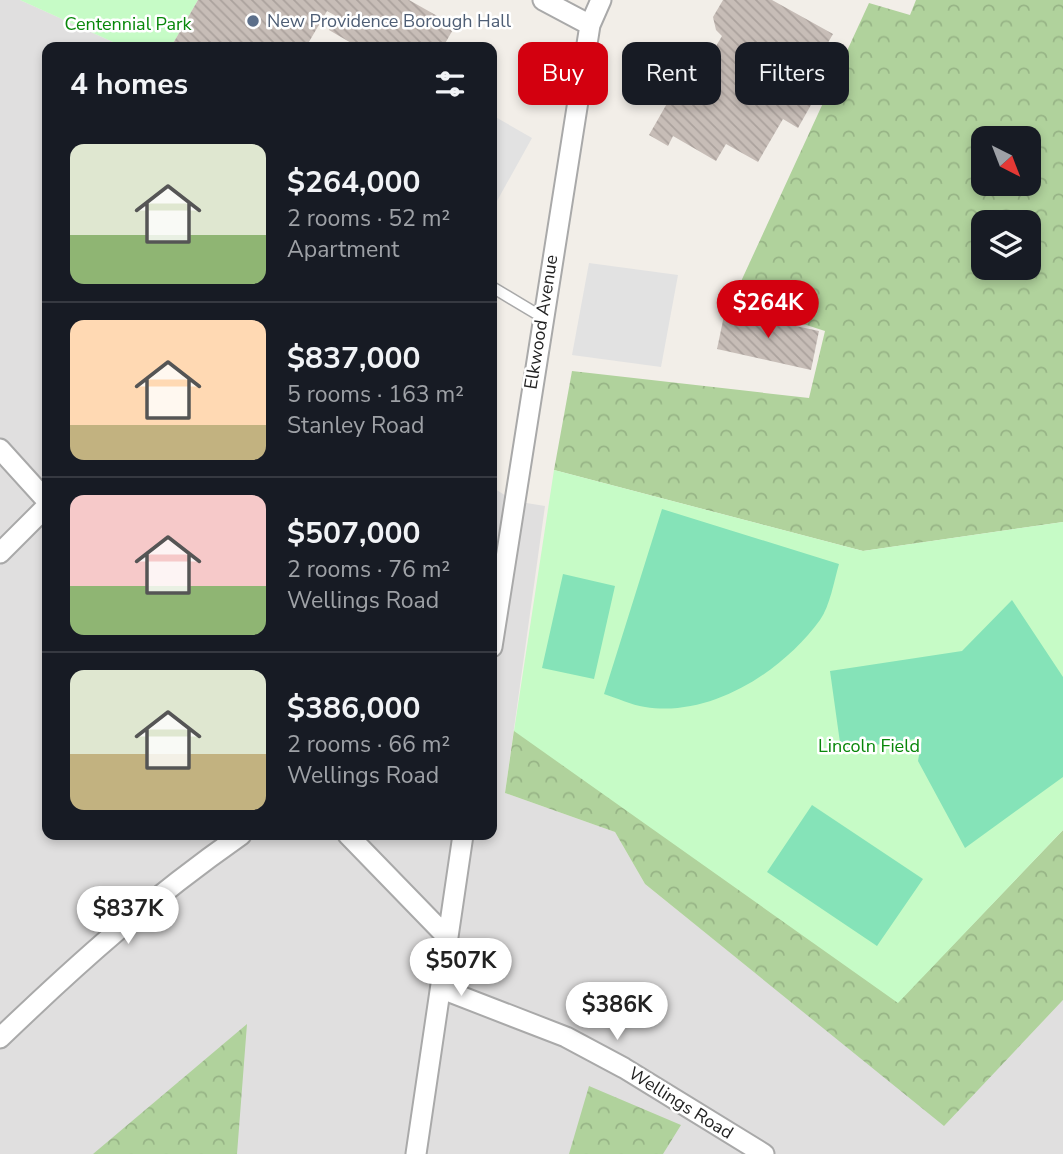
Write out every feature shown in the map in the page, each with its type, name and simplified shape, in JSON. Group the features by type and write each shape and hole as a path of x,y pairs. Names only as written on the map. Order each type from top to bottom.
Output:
{"street":[{"path":"543,0 590,26"},
{"name":"Elkwood Avenue","path":"497,614 590,26 601,0"},
{"path":"0,449 42,495"},
{"path":"0,553 42,511"},
{"path":"0,1038 126,920 233,840"},
{"path":"353,840 448,938"},
{"path":"416,1154 443,989 462,840"},
{"name":"Wellings Road","path":"443,989 566,1037 624,1068 764,1154"}],"lane":[{"path":"497,290 542,317"}],"shaded area":[{"path":"0,0 20,0 113,42 42,42 42,840 497,840 497,490 514,501 545,506 505,793 615,832 645,884 944,1125 1063,1000 1063,1154 0,1154"},
{"path":"497,118 532,138 497,201"},
{"path":"589,263 678,275 661,367 572,355"}],"green space":[{"name":"Centennial Park","path":"20,0 198,0 174,42 113,42"},
{"path":"916,0 1063,0 1063,522 863,551 554,470 572,371 809,398 825,331 732,301 822,105 849,105 849,47 869,3 910,15"},
{"name":"Lincoln Field","path":"554,470 863,551 1063,522 1063,830 898,1003 514,731"},
{"path":"662,509 839,564 829,601 820,620 786,657 766,673 720,698 670,709 640,706 604,694"},
{"path":"563,574 615,586 594,679 542,668"},
{"path":"1012,600 1063,677 1063,777 965,848 918,761 922,738 841,750 830,671 962,651"},
{"path":"514,730 898,1002 1063,830 1063,1000 944,1126 645,884 615,832 505,793"},
{"path":"812,805 923,879 877,946 767,872"},
{"path":"247,1024 237,1154 93,1154"},
{"path":"589,1086 681,1125 663,1154 569,1154"}],"building":[{"name":"New Providence Borough Hall","path":"198,0 409,0 455,26 446,42 349,42 329,30 336,16 327,11 309,42 174,42"},
{"path":"723,0 772,0 833,34 828,42 735,42 735,105 811,105 798,128 783,119 758,162 726,144 716,161 673,136 668,146 649,135 666,105 721,105 721,42 718,42 722,36 716,30 713,17"},
{"path":"725,311 819,331 811,370 717,349"}],"place":[{"name":"New Providence Borough Hall","path":"253,21"}]}
